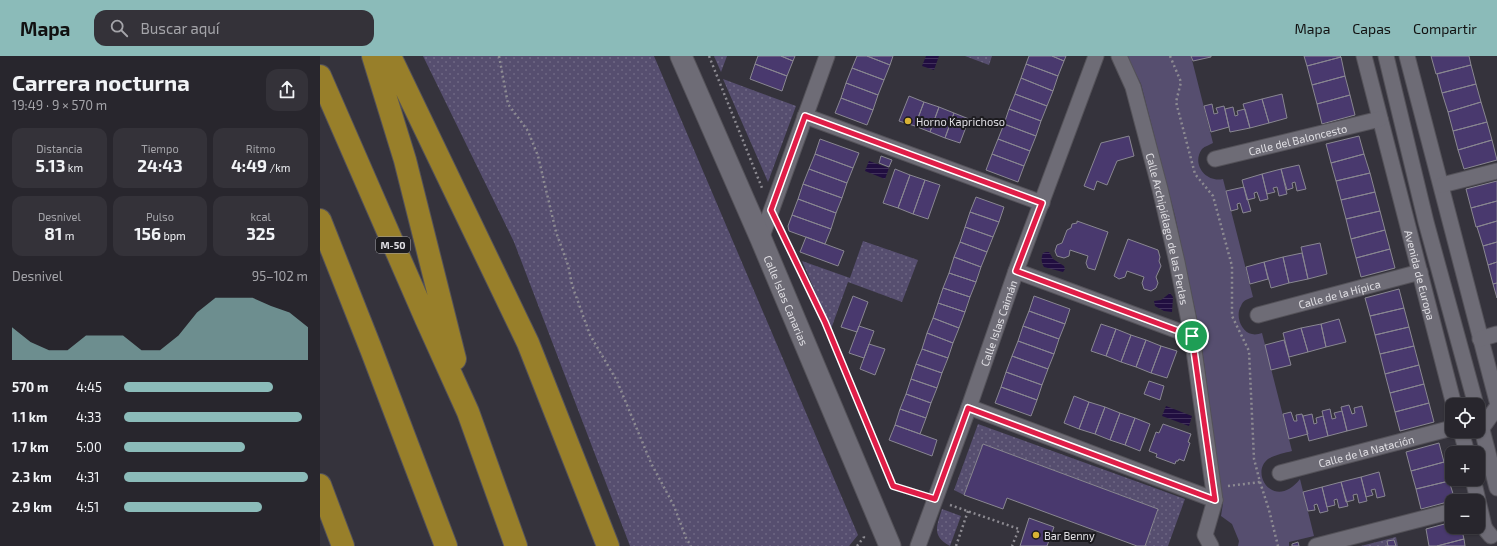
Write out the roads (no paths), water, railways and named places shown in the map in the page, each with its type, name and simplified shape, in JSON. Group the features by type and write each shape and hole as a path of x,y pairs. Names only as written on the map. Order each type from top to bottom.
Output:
{"highway":[{"path":"373,56 405,160 468,412"},
{"path":"390,56 528,343 608,546"},
{"name":"M-50","path":"320,76 468,412 516,546"},
{"path":"320,220 371,348 446,546"},
{"path":"320,485 343,546"}],"street":[{"name":"Calle Islas Canarias","path":"681,56 761,238 890,546"},
{"path":"761,238 827,56"},
{"name":"Calle Islas Caimán","path":"918,546 1016,271 1096,56"},
{"name":"Calle Archipiélago de las Perlas","path":"1119,56 1132,86 1160,189 1192,336 1214,494 1205,536 1211,546"},
{"name":"Avenida de Europa","path":"1364,56 1452,398"},
{"name":"Avenida de Europa","path":"1386,56 1433,249 1474,398"},
{"path":"1407,56 1442,185 1459,258 1497,401"},
{"path":"1403,124 1420,102"},
{"path":"805,116 1042,203"},
{"name":"Calle del Baloncesto","path":"1215,159 1380,119"},
{"path":"1442,185 1497,171"},
{"path":"1400,195 1423,206"},
{"name":"Avenida de Europa","path":"1433,249 1459,258"},
{"path":"1016,271 1192,336"},
{"name":"Calle de la Hípica","path":"1258,315 1420,272"},
{"path":"1442,355 1457,332"},
{"path":"1480,339 1497,334"},
{"path":"1485,417 1497,407"},
{"path":"968,408 1214,494"},
{"name":"Calle de la Natación","path":"1280,473 1445,430"},
{"path":"1484,438 1497,488"},
{"path":"1316,546 1445,512"},
{"path":"1485,526 1486,530 1493,535"}],"place":[{"name":"Horno Kaprichoso","path":"908,121"},
{"name":"Bar Benny","path":"1036,535"}]}
